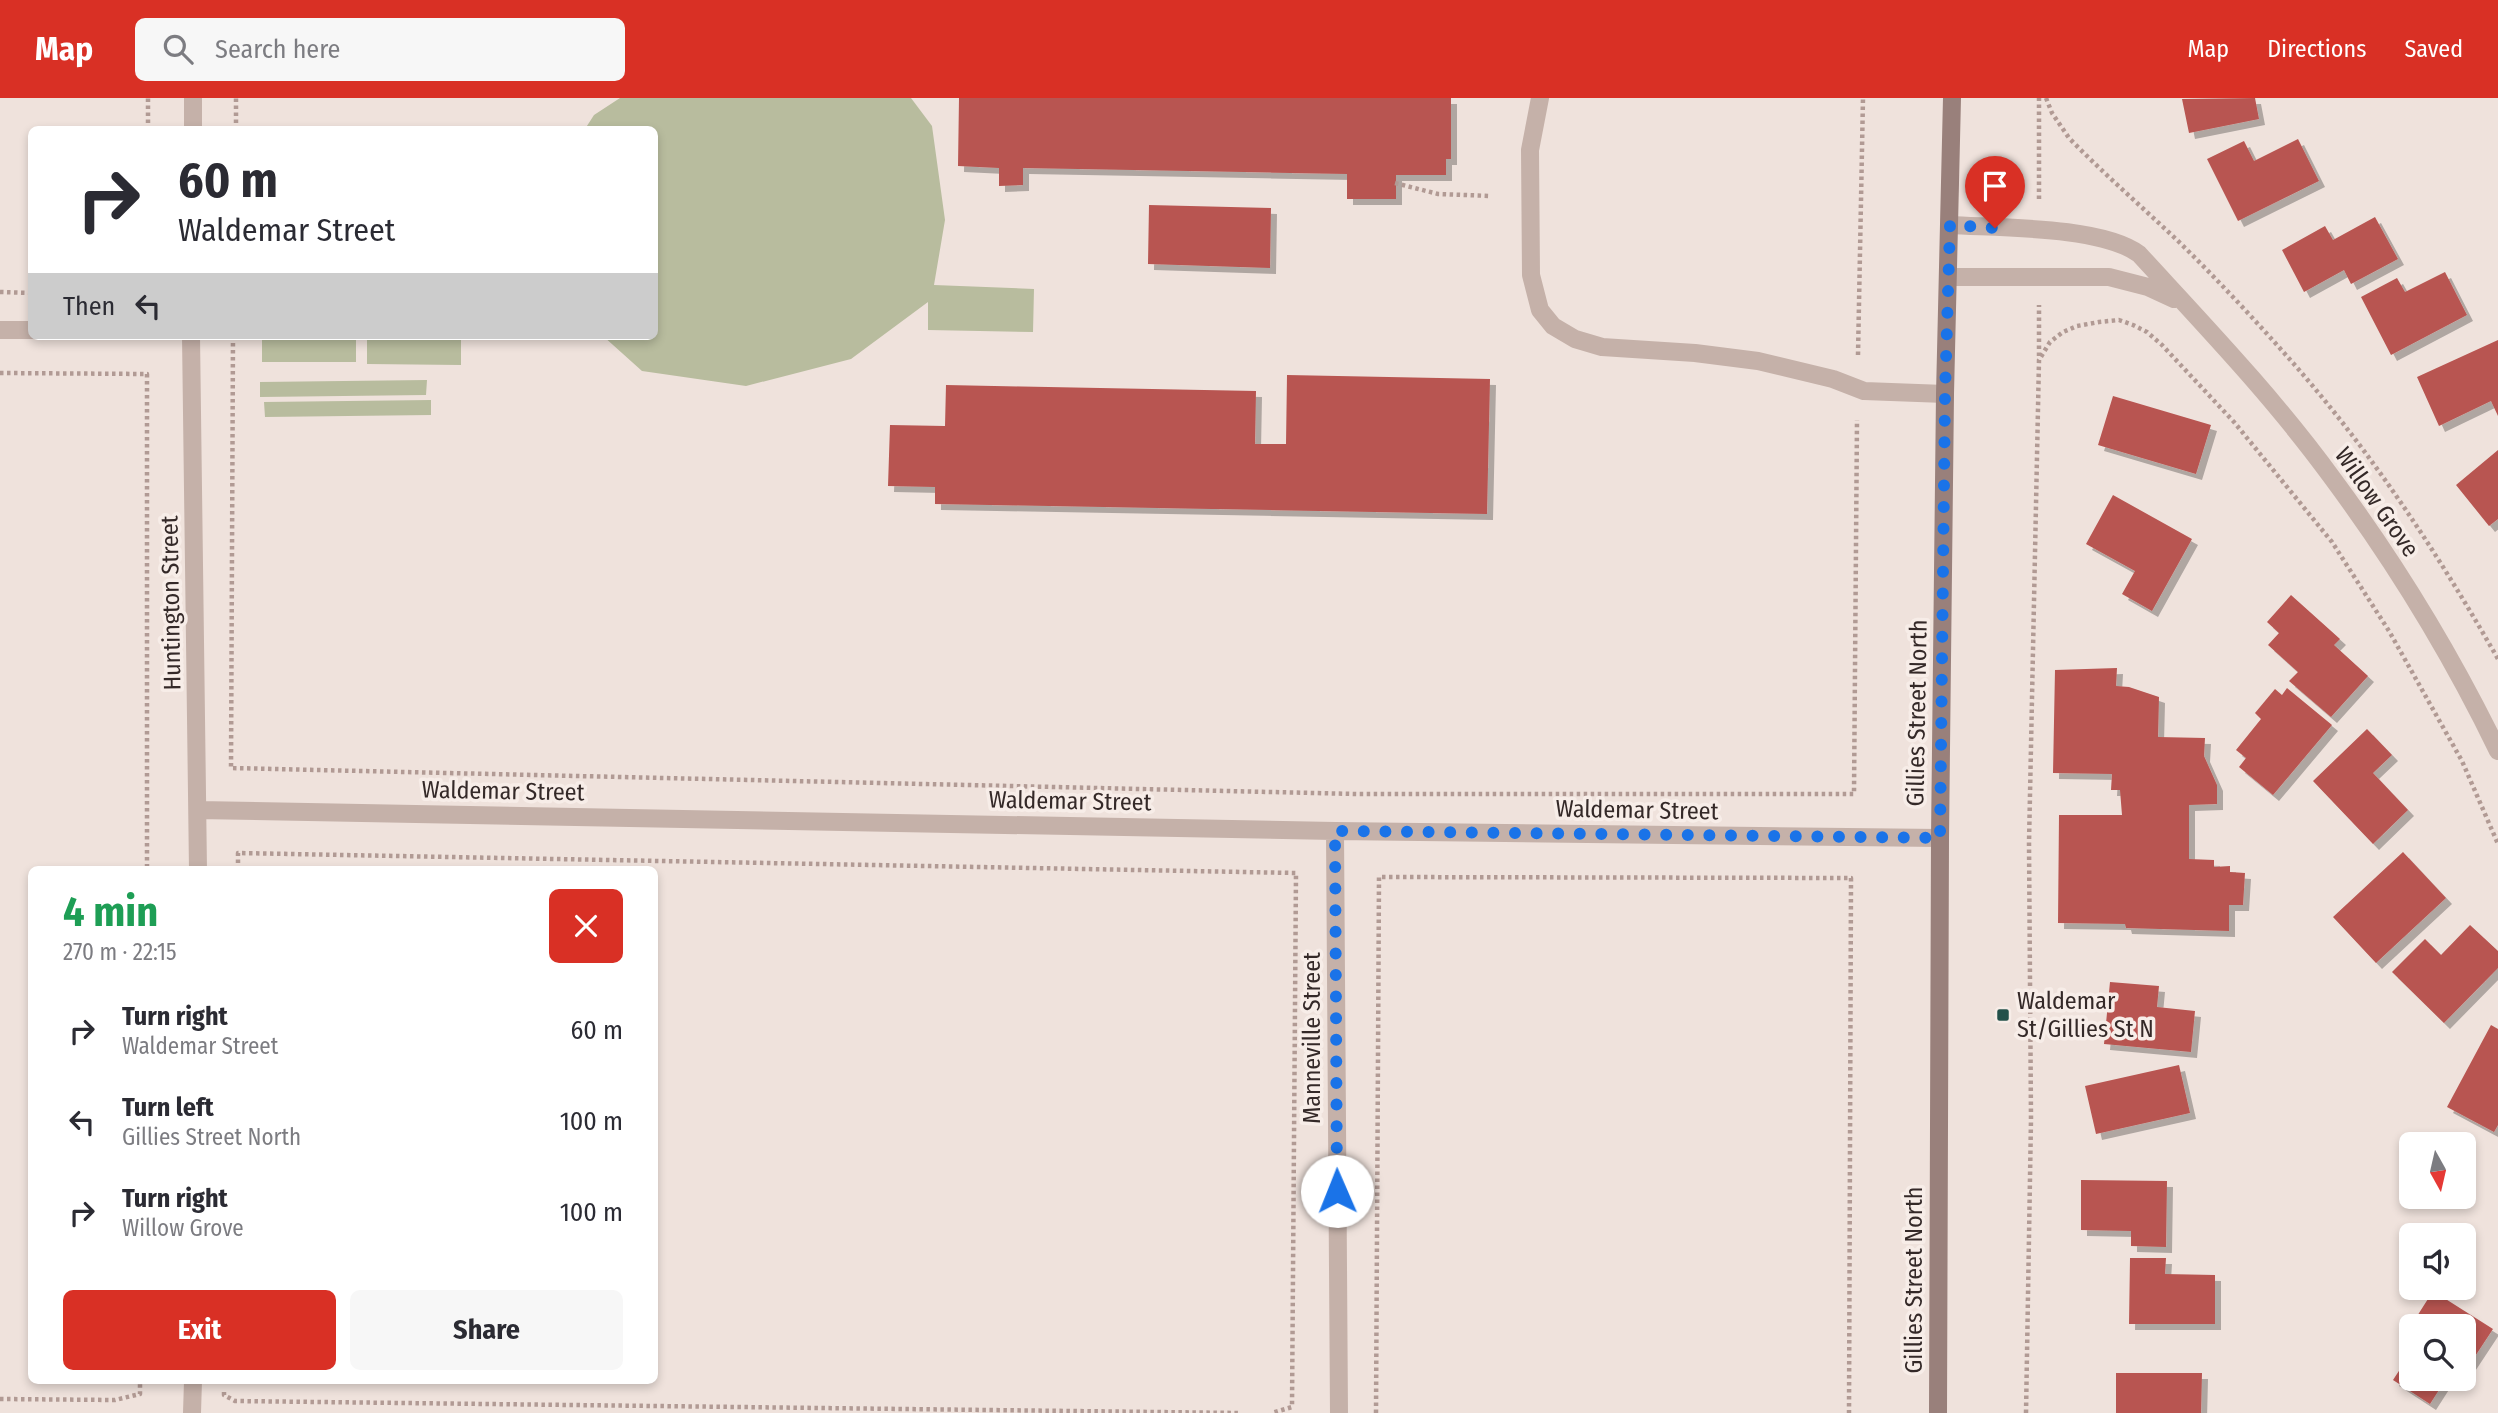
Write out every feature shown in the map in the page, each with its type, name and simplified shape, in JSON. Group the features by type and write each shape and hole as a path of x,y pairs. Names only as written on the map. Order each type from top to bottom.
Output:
{"main road":[{"name":"Gillies Street North","path":"1938,1413 1940,838 1945,394 1952,98"}],"street":[{"path":"193,98 193,126"},
{"path":"1539,98 1530,150 1531,275 1540,310 1553,326 1575,339 1602,347 1695,353 1758,361 1824,376 1858,389 1945,394"},
{"name":"Willow Grove","path":"1950,225 2076,234 2111,240 2138,254 2258,384 2333,478 2413,598 2456,670 2498,751"},
{"name":"Willow Grove","path":"1948,277 2109,278 2148,287 2183,304"},
{"path":"0,330 28,330"},
{"name":"Huntington Street","path":"191,340 198,866"},
{"name":"Waldemar Street","path":"198,810 1335,831 1940,838"},
{"name":"Manneville Street","path":"1335,831 1339,1413"},
{"path":"192,1384 192,1413"}],"path":[{"path":"148,98 148,126"},
{"path":"236,98 236,126"},
{"path":"233,340 231,768 1357,794 1854,794 1863,98"},
{"path":"2046,98 2061,127 2084,153"},
{"path":"1395,183 1438,194 1491,196"},
{"path":"0,292 28,293"},
{"path":"2026,1413 2031,1119 2028,937 2032,586 2039,360 2050,342 2077,326 2119,320 2133,325 2147,332 2162,345 2234,422 2332,542 2389,631 2462,761 2498,844"},
{"path":"0,373 147,374 147,866"},
{"path":"238,866 238,853 1296,873 1292,1407 1272,1413"},
{"path":"1376,1413 1379,877 1434,877 1851,878 1849,1413"},
{"path":"0,1399 115,1399 140,1394 140,1384"},
{"path":"224,1395 235,1401 1240,1413"}],"green space":[{"path":"620,98 911,98 932,126 945,220 934,285 1034,289 1033,332 928,330 928,302 851,359 746,386 642,371 607,340 658,340 658,126 587,126 594,115"},
{"path":"262,340 356,340 356,362 262,362"},
{"path":"367,340 461,340 461,365 367,364"},
{"path":"427,380 426,395 260,397 260,382"},
{"path":"431,400 431,415 265,417 264,402"}],"building":[{"path":"959,98 1451,98 1451,159 1446,159 1446,175 1396,175 1396,199 1347,199 1347,174 1023,168 1023,185 999,186 999,168 958,166"},
{"path":"2255,98 2259,119 2189,133 2182,99"},
{"path":"2298,139 2319,181 2238,221 2207,159 2244,141 2254,161"},
{"path":"1149,205 1271,208 1270,268 1148,264"},
{"path":"2375,217 2398,259 2351,284 2344,270 2304,292 2282,250 2325,226 2333,240"},
{"path":"2445,272 2467,315 2391,355 2361,297 2397,278 2405,292"},
{"path":"2498,340 2498,416 2491,401 2439,426 2417,377"},
{"path":"1287,375 1490,379 1487,514 935,504 935,487 888,486 890,425 945,426 946,385 1256,391 1255,444 1286,444"},
{"path":"2113,396 2211,425 2196,474 2098,445"},
{"path":"2498,450 2498,519 2489,526 2456,485"},
{"path":"2113,495 2192,539 2152,611 2122,594 2135,571 2086,544"},
{"path":"2291,595 2340,639 2334,645 2368,676 2331,717 2289,681 2298,672 2268,645 2279,633 2267,622"},
{"path":"2117,668 2116,686 2129,687 2159,697 2158,737 2205,738 2204,756 2217,785 2217,804 2189,805 2189,859 2214,860 2214,867 2230,866 2230,872 2245,873 2243,905 2229,905 2229,931 2126,928 2125,924 2058,923 2059,815 2122,815 2120,790 2111,790 2112,774 2053,773 2055,670"},
{"path":"2287,688 2332,725 2273,795 2239,767 2246,758 2236,750 2261,719 2255,713 2275,689 2282,695"},
{"path":"2367,729 2392,755 2373,773 2408,810 2373,844 2313,781"},
{"path":"2403,852 2446,898 2376,963 2333,917"},
{"path":"2470,925 2498,951 2498,968 2444,1023 2392,972 2425,939 2441,955"},
{"path":"2110,982 2159,986 2157,1007 2195,1011 2191,1052 2104,1044"},
{"path":"2491,1025 2498,1029 2498,1125 2494,1132 2447,1107"},
{"path":"2179,1065 2190,1113 2096,1134 2085,1086"},
{"path":"2081,1180 2167,1181 2166,1247 2131,1246 2131,1231 2081,1230"},
{"path":"2130,1258 2166,1258 2165,1274 2215,1275 2215,1324 2129,1324"},
{"path":"2427,1300 2447,1300 2469,1314 2418,1314"},
{"path":"2476,1318 2493,1329 2476,1355"},
{"path":"2399,1371 2399,1384 2393,1380"},
{"path":"2116,1373 2202,1373 2201,1413 2116,1413"},
{"path":"2410,1391 2438,1391 2430,1404"}],"place":[{"name":"Waldemar St/Gillies St N","path":"2003,1015"}],"route":[{"path":"1337,1191 1335,831 1940,838 1945,394 1950,225 1995,228"}]}
